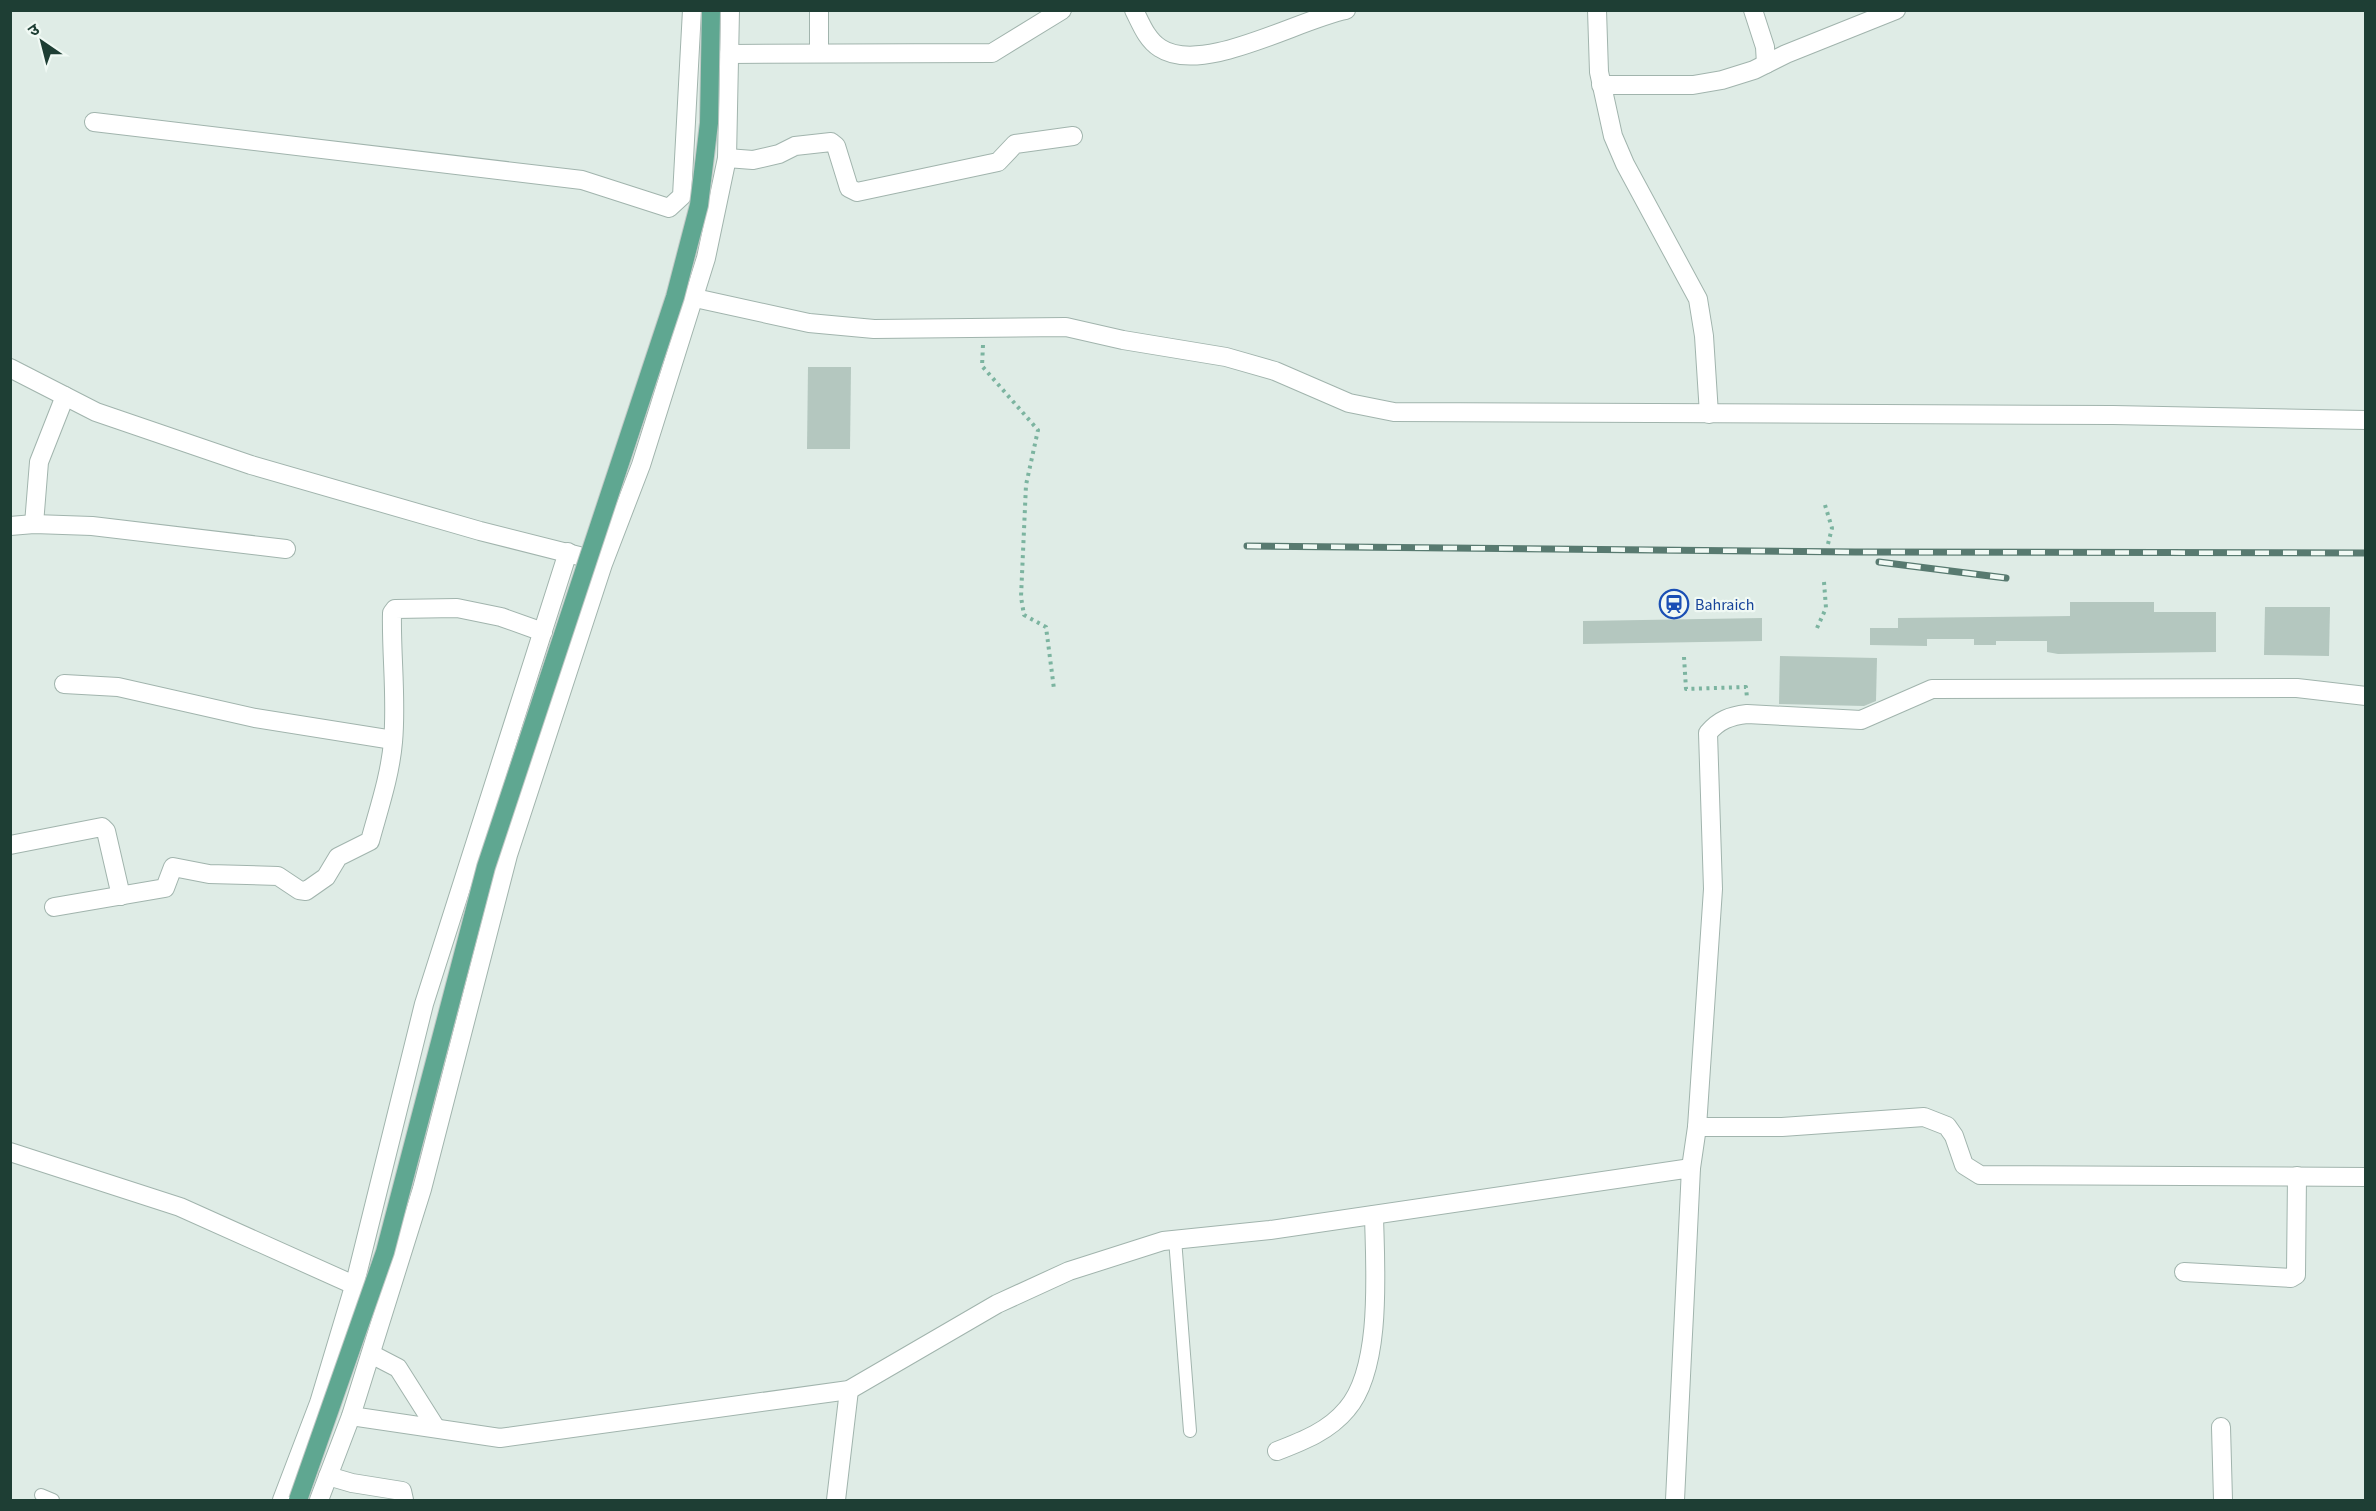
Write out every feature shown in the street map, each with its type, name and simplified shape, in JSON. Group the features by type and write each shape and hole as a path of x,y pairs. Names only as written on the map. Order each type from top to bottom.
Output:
{"main road":[{"path":"298,1500 385,1252 486,867 675,297 699,205 709,123 711,10"}],"street":[{"path":"94,122 582,180 669,208 682,196 692,10"},
{"path":"319,1500 351,1416 422,1189 508,855 603,564 631,494 695,298 716,215 727,158 730,10"},
{"path":"819,10 819,53"},
{"path":"729,54 992,53 1062,10"},
{"path":"1134,10 1148,37 1158,47 1170,54 1189,57 1224,51 1346,10"},
{"path":"1597,10 1596,46 1601,86 1613,136 1625,164 1698,299 1704,336 1709,414"},
{"path":"1753,10 1765,47 1766,64"},
{"path":"1601,86 1693,85 1722,80 1896,10"},
{"path":"727,158 753,160 779,154 795,146 831,142 836,146 849,188 857,192 998,162 1015,144 1073,136"},
{"path":"695,298 809,323 874,329 1066,327 1123,340 1226,357 1275,371 1370,409 1496,414 2113,415 2366,420"},
{"path":"10,368 96,412 251,465 469,528 568,552 603,564"},
{"path":"34,524 39,462 65,396"},
{"path":"10,526 34,524 92,526 286,549"},
{"path":"282,1500 319,1403 355,1283 424,1004 568,552"},
{"path":"54,907 165,888 173,867 209,874 278,876 298,890 306,891 318,885 338,857 370,841 389,773 393,741 392,612 395,609 457,608 501,617 543,632"},
{"path":"64,684 118,687 255,718 393,741"},
{"path":"1675,1500 1691,1168 1697,1127 1713,889 1708,733 1730,716 1747,714 1861,720 1932,689 2297,688 2366,696"},
{"path":"10,845 102,827 106,831 121,896"},
{"path":"1697,1127 1782,1127 1924,1118 1947,1126 1954,1136 1964,1165 1980,1175 2366,1177"},
{"path":"10,1152 180,1207 355,1283 386,1304"},
{"path":"351,1416 500,1438 849,1390 997,1304 1069,1271 1174,1239 1270,1230 1691,1168"},
{"path":"2184,1272 2291,1278 2296,1275 2298,1176"},
{"path":"1277,1451 1309,1439 1333,1422 1349,1407 1360,1385 1370,1358 1373,1323 1374,1215"},
{"path":"370,1353 398,1368 436,1428"},
{"path":"836,1500 849,1390"},
{"path":"2221,1427 2223,1500"},
{"path":"328,1476 352,1484 402,1491 404,1500"}],"lane":[{"path":"1174,1239 1190,1431"}],"path":[{"path":"985,327 982,366 1038,430 1026,485 1021,597 1024,615 1046,627 1054,689"},
{"path":"1825,505 1832,528 1828,544"},
{"path":"1817,628 1826,608 1824,582"},
{"path":"1684,657 1686,689 1746,687 1747,714"}],"building":[{"path":"808,367 851,367 850,449 807,449"},
{"path":"2070,602 2154,602 2154,612 2216,612 2216,652 2058,654 2047,652 2047,641 1996,641 1996,645 1974,645 1974,639 1927,639 1927,646 1870,645 1870,628 1898,628 1898,618 2070,616"},
{"path":"2265,607 2330,607 2329,656 2264,655"},
{"name":"Bahraich","path":"1762,618 1762,641 1583,644 1583,621"},
{"path":"1780,656 1877,658 1876,701 1864,706 1779,704"}],"railway":[{"path":"1247,546 1855,552 2366,553"},
{"path":"1879,562 2006,578"}],"place":[{"name":"Bahraich","path":"1674,604"}]}
